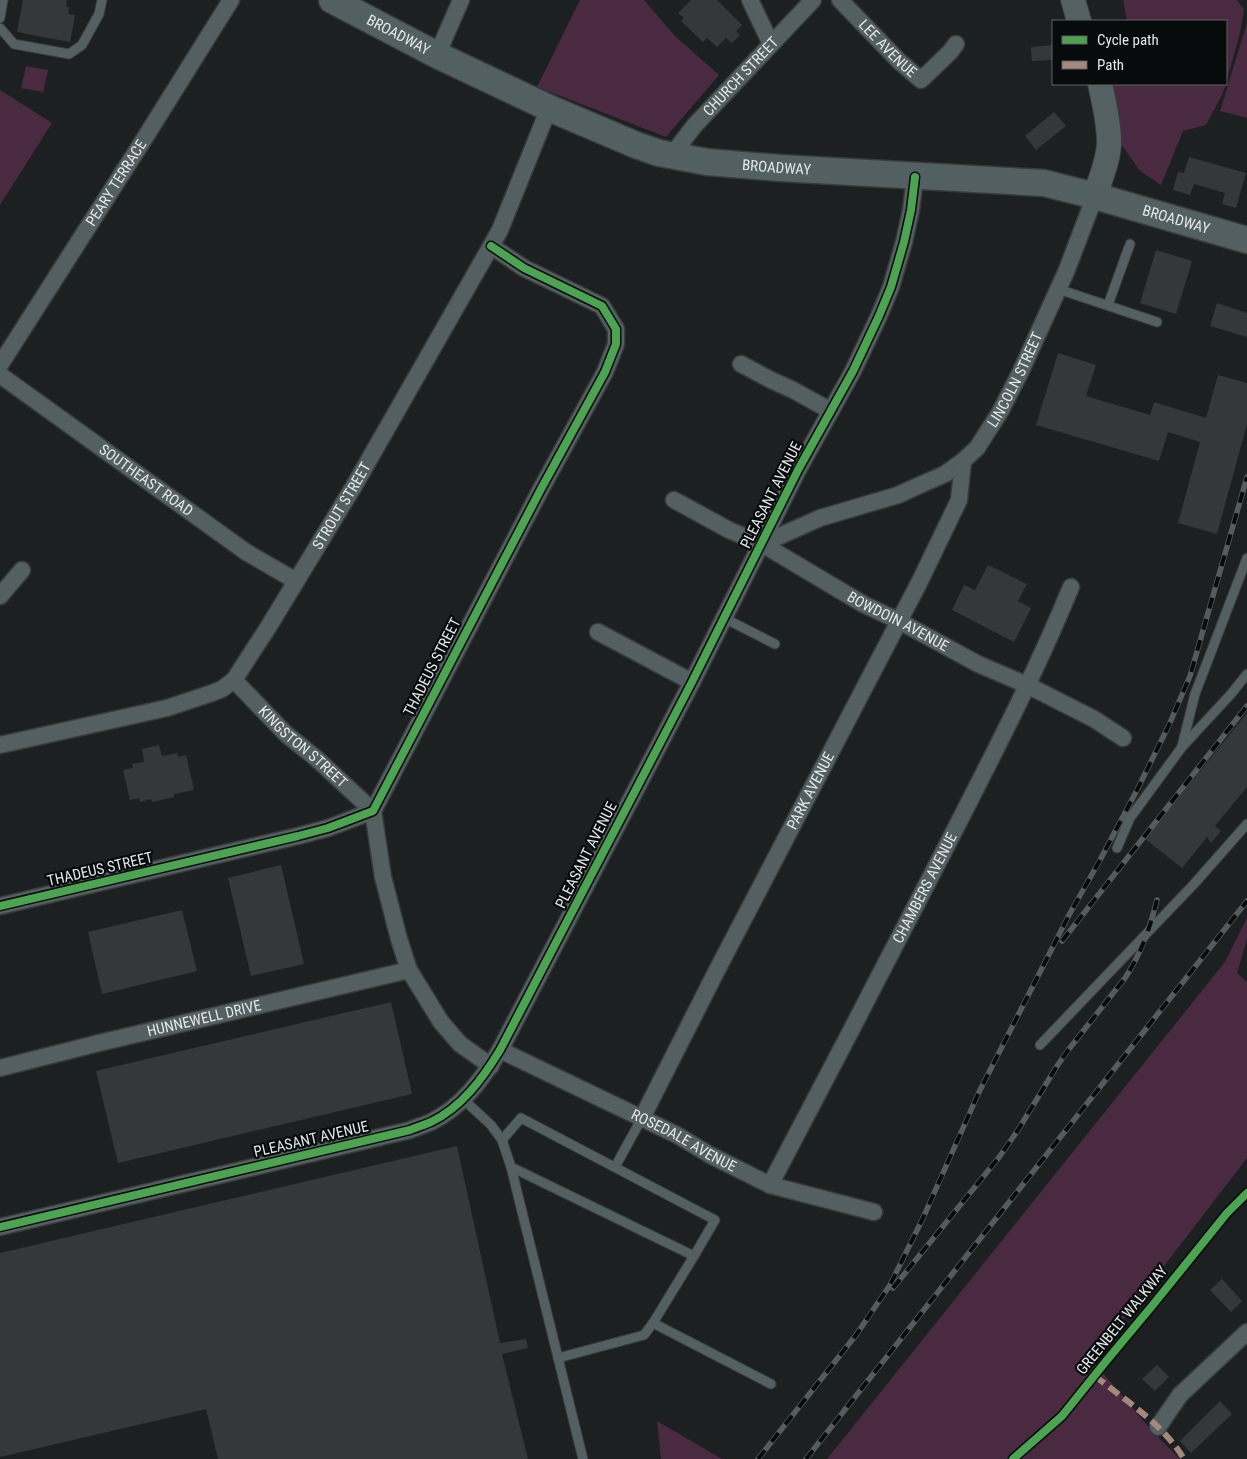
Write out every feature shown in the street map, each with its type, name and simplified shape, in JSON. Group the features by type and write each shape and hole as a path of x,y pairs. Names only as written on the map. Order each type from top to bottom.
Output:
{"main road":[{"name":"BROADWAY","path":"332,0 437,55 549,108 636,146 671,156 707,162 915,177 1044,183 1247,240"},
{"path":"1073,0 1079,20"},
{"name":"LINCOLN STREET","path":"1095,196 1109,143 1106,111 1100,85"}],"street":[{"name":"PEARY TERRACE","path":"0,365 231,0"},
{"path":"437,55 461,0"},
{"path":"750,0 771,44"},
{"name":"CHURCH STREET","path":"671,156 696,125 813,0"},
{"name":"LEE AVENUE","path":"840,0 898,61 922,80 956,44"},
{"name":"STROUT STREET","path":"0,746 167,708 222,689 234,680 354,486 500,230 549,108"},
{"name":"PLEASANT AVENUE","path":"0,1227 410,1130 442,1115 463,1099 483,1077 500,1050 692,682 798,470 853,371 880,316 891,287 904,242 911,210 915,177"},
{"name":"LINCOLN STREET","path":"762,544 820,518 898,495 944,474 963,461 976,448 1000,412 1021,371 1058,289 1095,196"},
{"name":"THADEUS STREET","path":"0,906 298,836 328,828 373,811 541,489 605,372 616,344 616,329 602,306 524,268 491,246"},
{"path":"741,364 830,411"},
{"name":"SOUTHEAST ROAD","path":"0,375 246,552 296,581"},
{"name":"PARK AVENUE","path":"642,1118 714,974 851,715 959,500 963,461"},
{"name":"BOWDOIN AVENUE","path":"674,500 730,530 762,544 863,604 899,621 978,664 1028,685 1094,719 1123,738"},
{"path":"0,596 22,570"},
{"name":"CHAMBERS AVENUE","path":"770,1185 1004,735 1071,588"},
{"path":"598,632 692,682"},
{"name":"KINGSTON STREET","path":"234,680 286,734 317,759 373,811"},
{"path":"373,811 383,877 409,970 441,1022 460,1044 491,1066"},
{"name":"HUNNEWELL DRIVE","path":"0,1068 409,970"},
{"name":"ROSEDALE AVENUE","path":"500,1050 677,1135 742,1172 770,1185 874,1212"},
{"path":"1158,1427 1180,1395 1247,1332"}],"lane":[{"path":"0,18 3,0"},
{"path":"0,28 14,44 69,54 82,45 99,14 102,0"},
{"path":"1108,305 1130,244"},
{"path":"1058,289 1157,322"},
{"path":"1182,747 1195,694 1247,558"},
{"path":"724,618 776,644"},
{"path":"1117,848 1130,818 1182,747 1247,674"},
{"path":"1040,1045 1194,884 1247,824"},
{"path":"463,1099 491,1125 502,1140 511,1167 583,1459"},
{"path":"502,1140 521,1118 715,1220 644,1335 558,1358"},
{"path":"615,1167 642,1118"},
{"path":"511,1167 694,1256"},
{"path":"653,1323 771,1384"}],"shaded area":[{"path":"580,0 644,0 675,36 719,75 666,137 537,87"},
{"path":"1123,0 1237,0 1244,10 1240,33 1227,79 1227,20 1127,20"},
{"path":"1247,23 1247,118 1220,111"},
{"path":"26,66 48,70 43,92 21,88"},
{"path":"1110,85 1226,85 1206,125 1183,131 1161,185 1140,171 1121,144"},
{"path":"0,90 52,123 0,205"},
{"path":"1247,918 1247,939 1237,973 1247,982 1247,1158 1092,1360 1151,1430 1180,1459 827,1459 1225,962"},
{"path":"657,1421 722,1459 661,1459"}],"building":[{"path":"23,0 67,0 68,14 75,15 70,42 17,32"},
{"path":"691,0 717,0 742,25 736,31 740,35 732,43 726,38 717,47 707,38 703,42 681,21 684,18 678,13"},
{"path":"1052,45 1052,60 1032,61 1031,47"},
{"path":"1054,112 1066,126 1036,150 1025,136"},
{"path":"1189,157 1246,173 1236,208 1222,204 1225,193 1194,184 1190,195 1173,190 1178,172 1184,173"},
{"path":"1156,250 1192,261 1176,314 1140,303"},
{"path":"1217,303 1247,313 1247,337 1210,326"},
{"path":"1058,353 1096,365 1086,396 1150,415 1154,402 1206,418 1218,375 1247,383 1247,424 1217,534 1178,523 1200,442 1168,432 1159,461 1036,425"},
{"path":"988,565 1027,584 1018,601 1031,608 1014,642 952,610 964,585 975,590"},
{"path":"1247,713 1247,787 1215,826 1221,831 1211,843 1207,837 1182,868 1145,839"},
{"path":"159,745 162,756 177,753 178,757 186,755 194,790 174,794 174,797 152,802 151,799 140,802 139,798 130,800 123,770 133,768 132,764 144,762 142,749"},
{"path":"281,865 304,964 251,976 228,878"},
{"path":"182,910 197,971 102,994 88,932"},
{"path":"391,1002 412,1094 118,1163 96,1071"},
{"path":"457,1146 500,1343 526,1339 528,1348 502,1354 528,1459 218,1459 206,1409 0,1457 0,1253"},
{"path":"1222,1279 1242,1301 1231,1312 1210,1290"},
{"path":"1157,1365 1169,1377 1155,1391 1142,1379"},
{"path":"1220,1401 1232,1414 1191,1453 1180,1441"}],"railway":[{"path":"758,1459 856,1335 890,1285 923,1218 979,1092 1069,915 1137,790 1169,725 1190,676 1247,477"},
{"path":"1062,941 1247,706"},
{"path":"893,1288 1000,1156 1057,1066 1125,978 1136,960 1144,941 1157,900"},
{"path":"806,1459 1247,901"}],"marked path":[{"path":"1095,1376 1155,1424 1184,1459"}],"cycle path":[{"path":"0,1227 410,1130 442,1116 471,1091 500,1050 692,682 798,470 853,371 891,287 911,210 915,177"},
{"path":"0,906 298,836 328,828 373,811 541,489 605,372 616,344 616,329 602,306 524,268 491,246"},
{"name":"GREENBELT WALKWAY","path":"1013,1459 1062,1416 1227,1213 1247,1193"}]}
